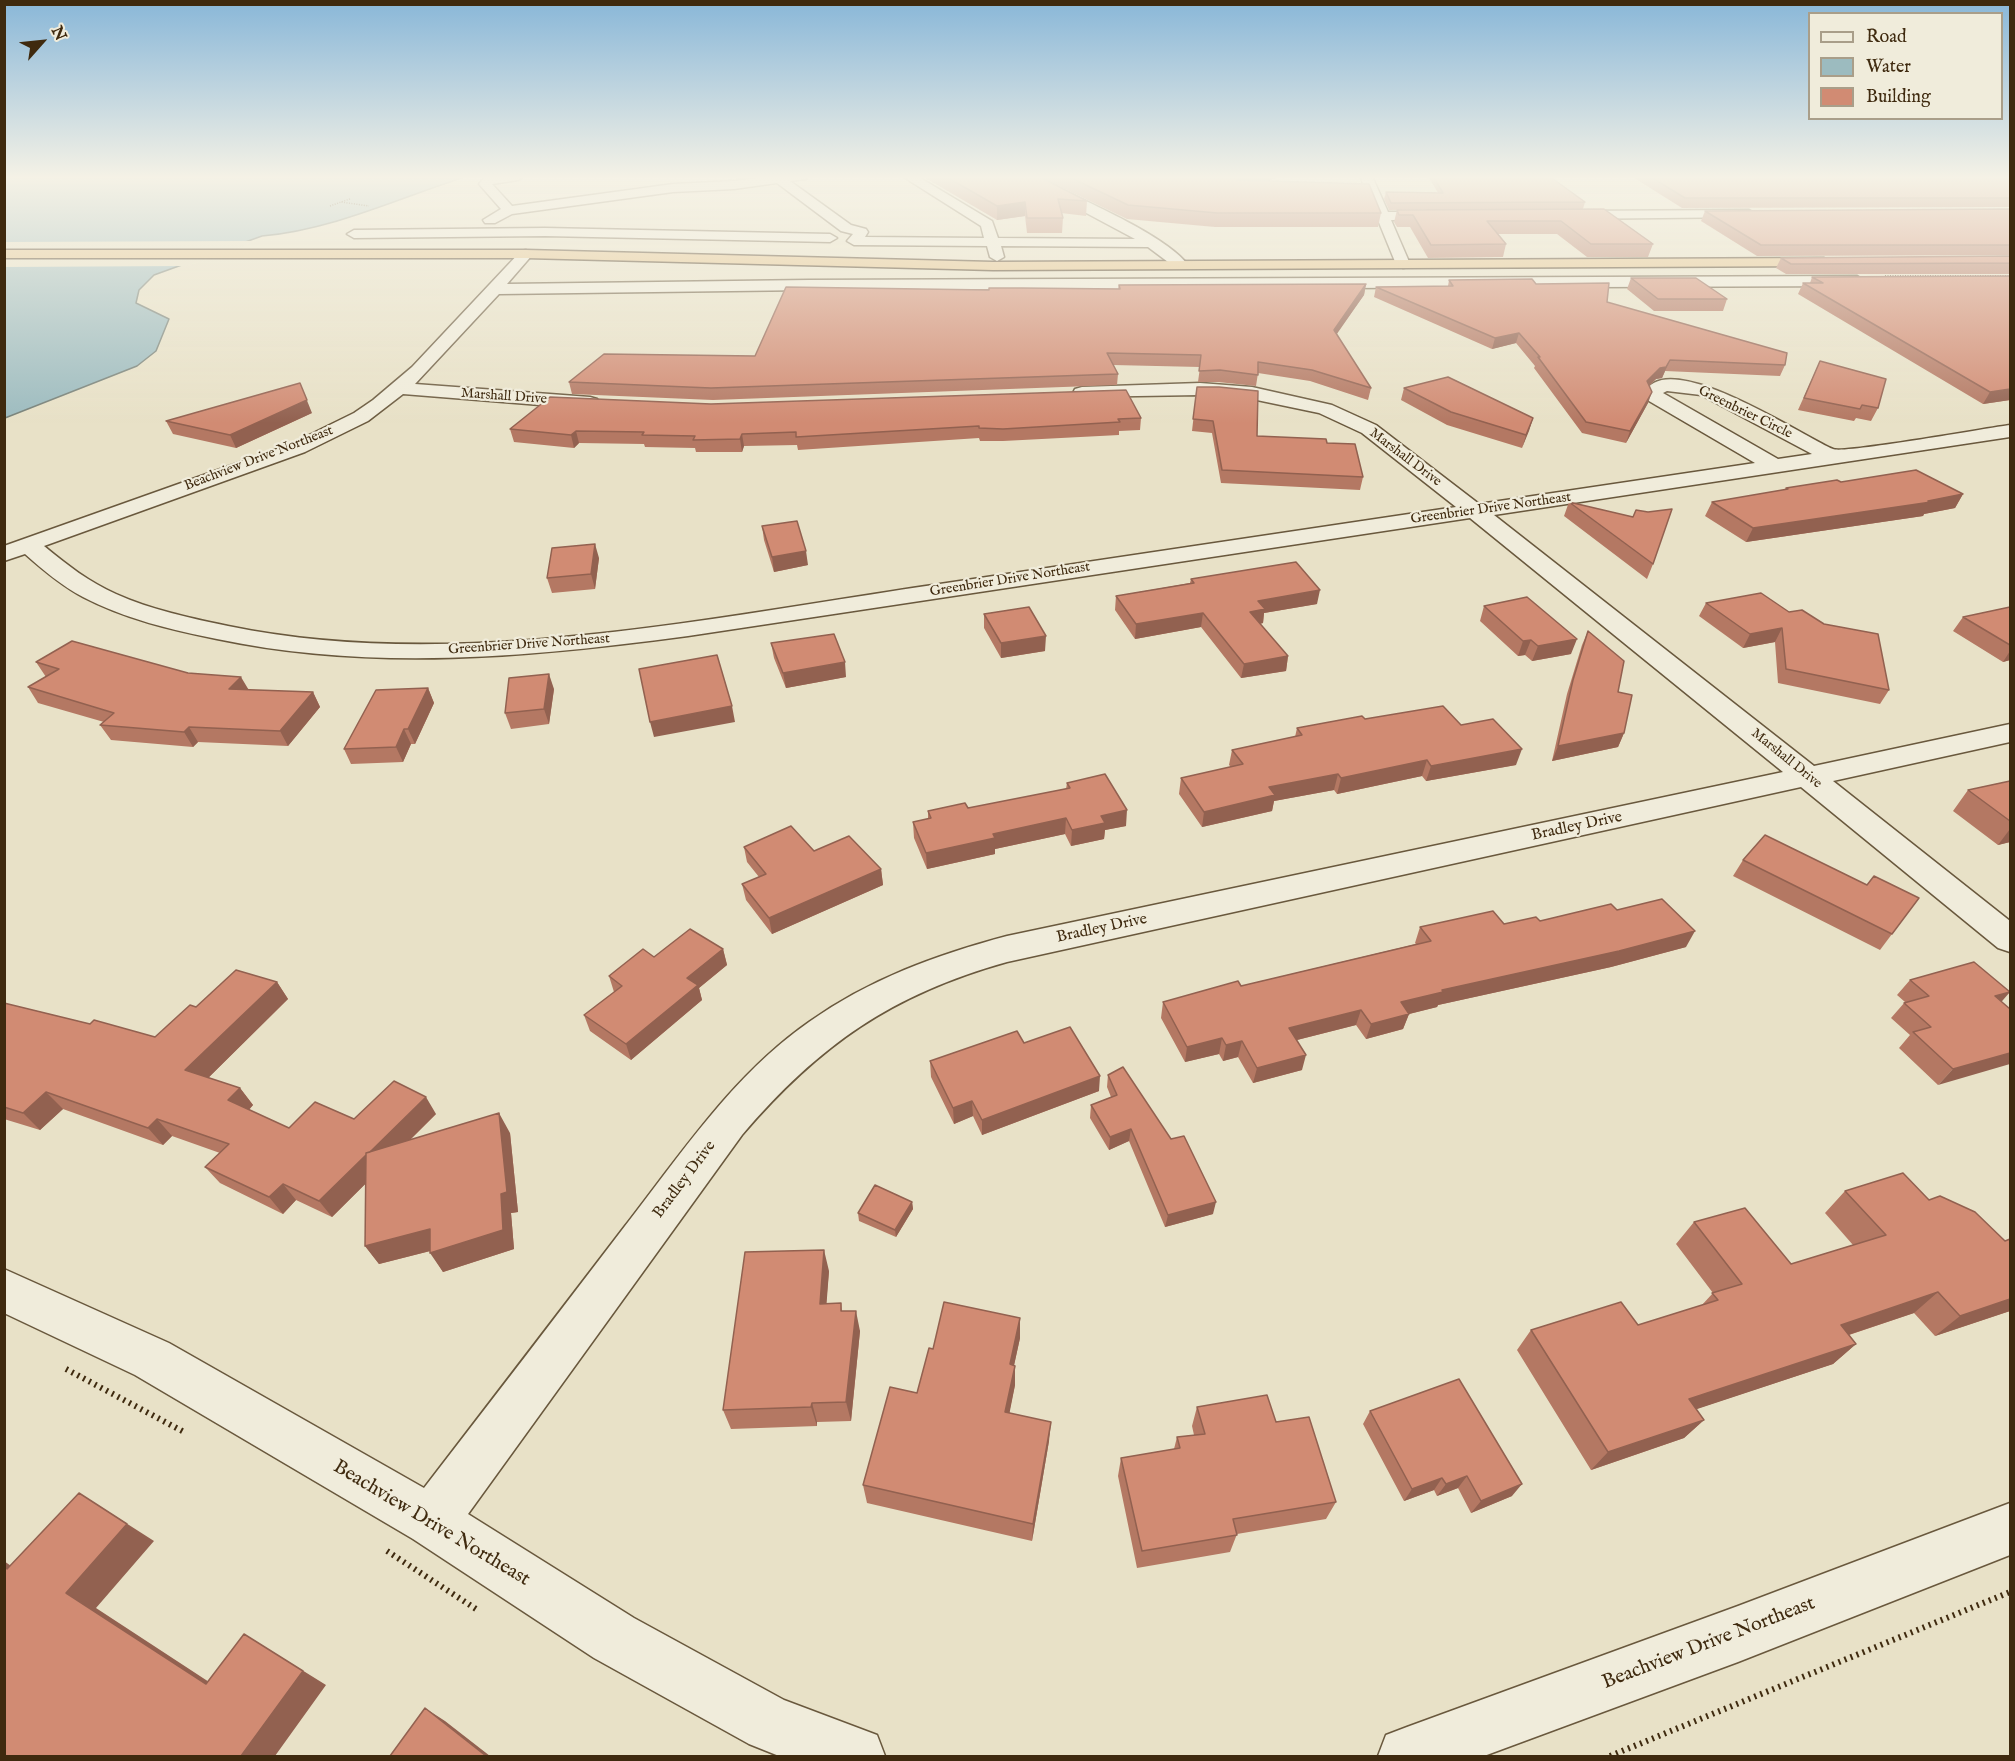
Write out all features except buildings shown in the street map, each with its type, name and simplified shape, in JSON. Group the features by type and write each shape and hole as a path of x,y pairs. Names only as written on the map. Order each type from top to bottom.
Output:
{"highway":[{"path":"683,258 999,266 1834,262"}],"street":[{"name":"Beachview Drive Northeast","path":"4,554 261,461 328,434 380,404 426,362 522,258"},
{"path":"825,258 827,262"},
{"path":"809,285 827,262 833,258"},
{"path":"997,258 999,266"},
{"path":"1173,258 1182,265"},
{"path":"1400,258 1403,264"},
{"path":"493,289 809,285 1868,281"},
{"name":"Greenbrier Circle","path":"1775,466 1656,398 1653,394 1655,389 1664,385 1680,385 1707,391 1834,458"},
{"name":"Marshall Drive","path":"397,388 609,404"},
{"name":"Marshall Drive","path":"1060,394 1218,390 1252,393 1303,403 1369,429 1475,511 2010,939"},
{"name":"Greenbrier Drive Northeast","path":"28,545 75,582 132,609 165,620 286,644 380,651 462,651 549,646 612,639 2010,431"},
{"name":"Bradley Drive","path":"431,1521 754,1091 807,1042 845,1015 890,990 934,971 1007,949 2010,734"},
{"name":"Beachview Drive Northeast","path":"4,1290 152,1359 431,1521 614,1638 769,1724 856,1756"},
{"name":"Beachview Drive Northeast","path":"1407,1756 1738,1634 2010,1529"}],"path":[{"path":"57,1364 192,1436"},
{"path":"376,1544 486,1615"},
{"path":"1610,1756 2010,1592"}],"water":[{"path":"5,258 201,258 154,275 139,290 136,303 169,319 156,351 137,366 5,418"}],"pier":[{"path":"4,258 209,258 187,266 4,267"}]}
